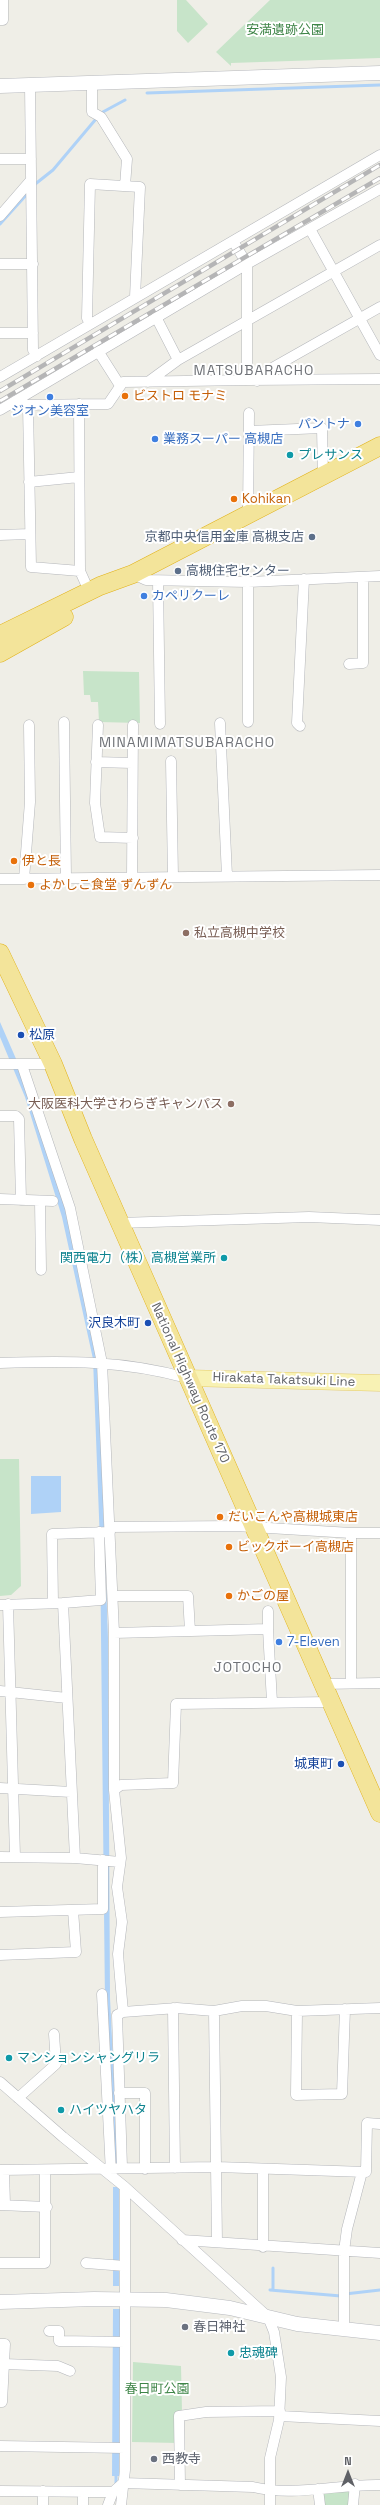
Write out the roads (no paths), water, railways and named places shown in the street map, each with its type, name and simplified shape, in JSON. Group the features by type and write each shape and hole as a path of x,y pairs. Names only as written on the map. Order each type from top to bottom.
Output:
{"highway":[{"path":"1,632 89,592 128,577 380,446"},
{"path":"0,653 106,593 128,577"},
{"name":"National Highway Route 170","path":"0,953 53,1064 187,1378 380,1813"}],"main road":[{"name":"Hirakata Takatsuki Line","path":"187,1378 380,1383"}],"street":[{"path":"0,20 3,20 3,0"},
{"path":"0,86 92,84 164,79 380,73"},
{"path":"92,84 92,112 101,117 127,159 125,186"},
{"path":"30,85 33,350 37,356"},
{"path":"0,377 380,155"},
{"path":"0,159 31,159"},
{"path":"0,216 31,180"},
{"path":"90,324 87,318 90,184 140,187 135,297"},
{"path":"0,410 247,264 380,189"},
{"path":"310,229 380,355"},
{"path":"233,241 247,264 248,321 252,380"},
{"path":"148,382 178,360 380,245"},
{"path":"0,264 33,264"},
{"path":"252,380 380,307"},
{"path":"156,317 178,360"},
{"path":"0,333 33,333"},
{"path":"98,351 120,384"},
{"path":"15,401 18,405 108,404 122,382 380,379"},
{"path":"78,404 80,571 89,592"},
{"path":"28,405 32,568 80,571"},
{"path":"248,413 248,515"},
{"path":"248,431 322,428 323,476"},
{"path":"29,482 79,477"},
{"path":"0,535 30,534"},
{"path":"128,577 158,581 248,582 380,576"},
{"path":"349,664 363,663 363,577"},
{"path":"300,726 296,723 304,579"},
{"path":"158,581 160,724"},
{"path":"248,582 248,722"},
{"path":"64,722 66,878"},
{"path":"220,723 227,876"},
{"path":"24,879 30,802 29,724"},
{"path":"98,725 95,803 100,837 133,838"},
{"path":"132,878 133,726"},
{"path":"171,761 173,877"},
{"path":"96,762 132,763"},
{"path":"0,880 380,875"},
{"path":"0,1064 53,1064"},
{"path":"17,1065 70,1208 102,1363 113,1596 114,1790 120,1862 117,1887 122,1922 118,1954 123,2012"},
{"path":"0,1116 16,1116 19,1119 21,1200"},
{"path":"0,1199 53,1201"},
{"path":"40,1201 41,1270"},
{"path":"120,1223 309,1217 380,1220"},
{"path":"0,1363 84,1361 155,1369 187,1378"},
{"path":"53,1603 52,1534 99,1532 110,1529 253,1528 380,1533"},
{"path":"15,1857 13,1788 5,1692 4,1604 101,1600 99,1532"},
{"path":"351,1533 351,1683"},
{"path":"113,1596 188,1596 190,1631"},
{"path":"63,1602 75,1858"},
{"path":"268,1611 272,1702"},
{"path":"114,1633 268,1630"},
{"path":"322,1684 380,1683"},
{"path":"5,1692 67,1698"},
{"path":"114,1790 122,1785 173,1783 176,1704 331,1702"},
{"path":"0,1788 71,1792"},
{"path":"0,1857 75,1858 120,1862"},
{"path":"0,1912 103,1909 103,1860"},
{"path":"0,1955 76,1952 73,1910"},
{"path":"102,1994 108,2110 109,2170"},
{"path":"122,2167 117,2015 123,2012 173,2008 214,2011 242,2006 266,2006 297,2011 380,2008"},
{"path":"173,2008 175,2168"},
{"path":"297,2011 296,2095 342,2094 345,2009"},
{"path":"214,2011 217,2242"},
{"path":"104,2022 117,2023"},
{"path":"18,2098 56,2064 54,2034"},
{"path":"105,2050 118,2050"},
{"path":"0,2082 63,2137 109,2170 182,2240 268,2317 274,2332 281,2377 280,2414 270,2458 270,2505"},
{"path":"107,2090 145,2093 145,2169"},
{"path":"108,2110 120,2109"},
{"path":"47,2207 2,2205 2,2170 109,2170 122,2167 145,2169 217,2167 263,2170 366,2172 367,2123 380,2124"},
{"path":"108,2125 120,2125"},
{"path":"0,2264 46,2263 47,2207 45,2170"},
{"path":"263,2170 263,2247"},
{"path":"344,2330 344,2251 347,2229 362,2172"},
{"path":"121,2505 122,2483 119,2448 119,2342 125,2299 119,2266 126,2187"},
{"path":"182,2240 263,2247 380,2254"},
{"path":"86,2263 119,2266"},
{"path":"0,2302 125,2299 191,2302 230,2308 297,2324 380,2333"},
{"path":"49,2331 59,2331 59,2341 119,2342"},
{"path":"0,2344 5,2344 2,2402 0,2402"},
{"path":"4,2364 58,2366 70,2371"},
{"path":"180,2485 179,2416 206,2412 280,2414 380,2422"},
{"path":"0,2446 119,2448"},
{"path":"108,2505 113,2492 122,2483 252,2487 270,2491 318,2489 355,2484 380,2485"},
{"path":"353,2505 355,2484"},
{"path":"318,2489 320,2505"},
{"path":"0,2491 113,2492"},
{"path":"43,2491 43,2505"},
{"path":"82,2492 82,2505"}],"water":[{"path":"0,1022 20,1068 66,1211 98,1355 108,1638 110,1998 118,2163 111,2164 105,2003 100,1543 93,1359 62,1217 25,1097 0,1037"},
{"path":"31,1476 61,1476 61,1512 31,1514"},
{"path":"113,2187 119,2187 119,2286 113,2286"},
{"path":"113,2309 120,2309 119,2476 112,2476"}],"waterway":[{"path":"147,93 380,85"},
{"path":"34,185 53,170 101,113 125,100"},
{"path":"0,224 28,193"},
{"path":"273,2268 273,2290"},
{"path":"270,2290 341,2296"},
{"path":"345,2294 380,2290"},
{"path":"116,2472 116,2483"}],"railway":[{"path":"0,391 380,165"},
{"path":"0,401 380,178"}],"place":[{"name":"ビストロ モナミ","path":"125,396"},
{"name":"ジオン美容室","path":"50,397"},
{"name":"パントナ","path":"358,424"},
{"name":"業務スーパー 高槻店","path":"155,439"},
{"name":"プレサンス","path":"290,455"},
{"name":"Kohikan","path":"234,499"},
{"name":"京都中央信用金庫 高槻支店","path":"312,537"},
{"name":"高槻住宅センター","path":"178,571"},
{"name":"カペリクーレ","path":"144,596"},
{"name":"伊と長","path":"14,861"},
{"name":"よかしこ食堂 ずんずん","path":"31,885"},
{"name":"私立高槻中学校","path":"186,933"},
{"name":"松原","path":"21,1035"},
{"name":"大阪医科大学さわらぎキャンパス","path":"231,1104"},
{"name":"関西電力（株）高槻営業所","path":"224,1258"},
{"name":"沢良木町","path":"148,1323"},
{"name":"だいこんや高槻城東店","path":"220,1517"},
{"name":"ビックボーイ高槻店","path":"229,1547"},
{"name":"かごの屋","path":"229,1596"},
{"name":"7-Eleven","path":"279,1642"},
{"name":"城東町","path":"341,1764"},
{"name":"マンションシャングリラ","path":"9,2058"},
{"name":"ハイツヤハタ","path":"61,2110"},
{"name":"春日神社","path":"185,2327"},
{"name":"忠魂碑","path":"231,2353"},
{"name":"西教寺","path":"154,2459"}],"district":[{"name":"MATSUBARACHO","path":"254,371"},
{"name":"MINAMIMATSUBARACHO","path":"187,743"},
{"name":"JOTOCHO","path":"248,1668"}],"park label":[{"name":"安満遺跡公園","path":"285,30"},
{"name":"春日町公園","path":"157,2389"}]}
